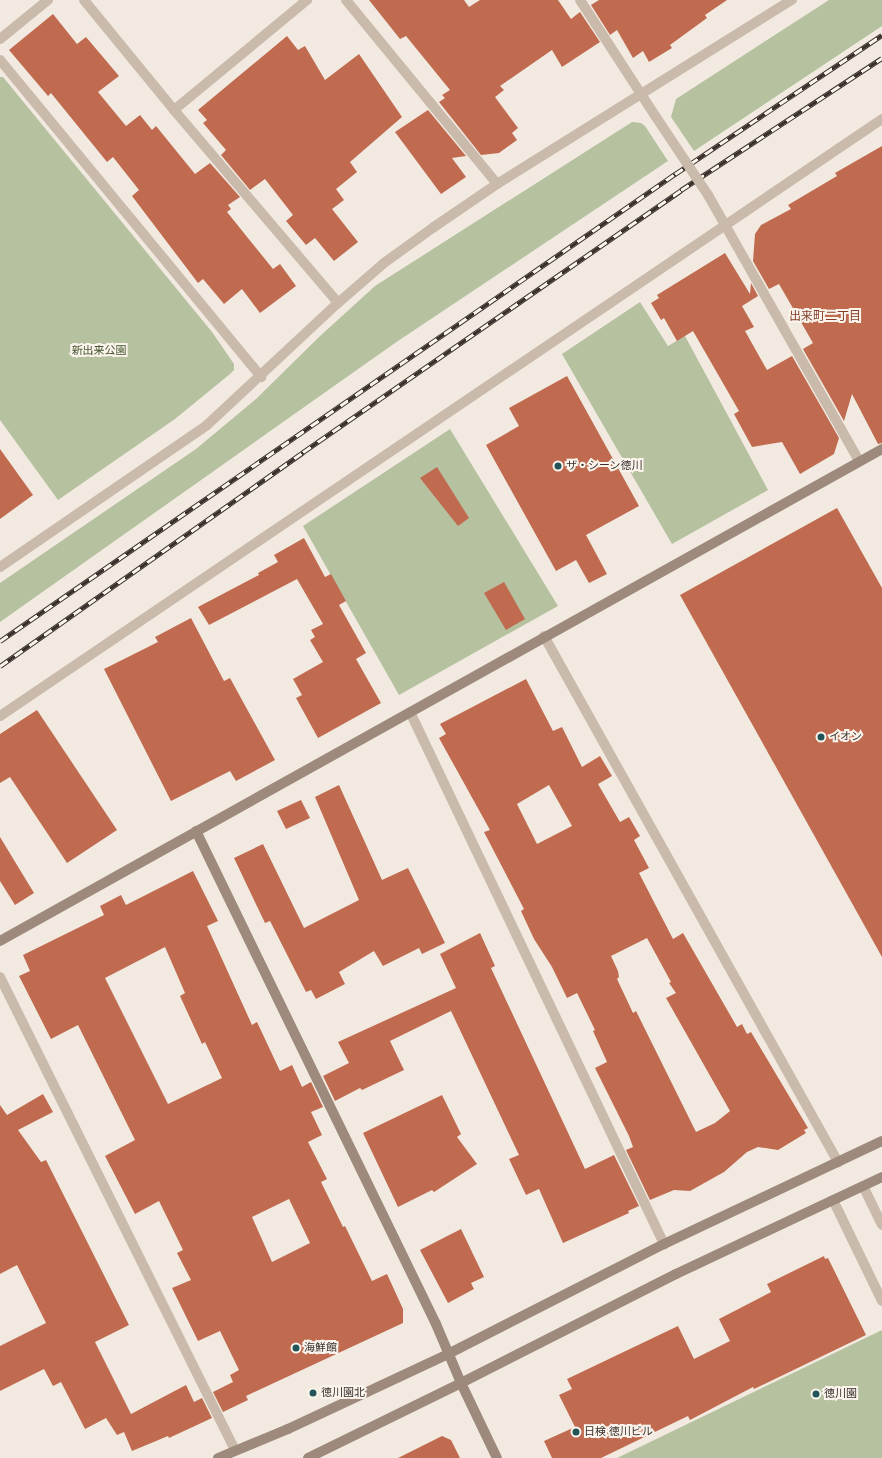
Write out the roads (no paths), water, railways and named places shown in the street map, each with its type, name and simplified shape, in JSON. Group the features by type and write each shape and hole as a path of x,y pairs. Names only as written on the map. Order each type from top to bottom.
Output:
{"street":[{"path":"0,39 48,0"},
{"path":"84,0 174,110 338,303"},
{"path":"174,110 307,0"},
{"path":"346,0 497,184"},
{"path":"580,0 708,195 860,461"},
{"path":"0,567 207,425 261,377 338,303 384,263 497,184 792,0"},
{"path":"0,60 261,377"},
{"path":"0,716 882,119"},
{"path":"0,941 882,448"},
{"path":"544,636 838,1162"},
{"path":"410,712 664,1244"},
{"path":"196,831 497,1458"},
{"path":"0,976 235,1450"},
{"path":"218,1458 288,1429 448,1354 664,1244 882,1141"},
{"path":"308,1458 461,1383 676,1274 882,1177"},
{"path":"864,1186 882,1224"},
{"path":"833,1200 882,1301"}],"railway":[{"path":"0,641 675,174 882,35"},
{"path":"0,666 303,452 681,190 882,58"}],"place":[{"name":"ザ・シーン徳川","path":"558,466"},
{"name":"イオン","path":"821,737"},
{"name":"海鮮館","path":"296,1348"},
{"name":"徳川園北","path":"313,1393"},
{"name":"徳川園","path":"816,1394"},
{"name":"日検 徳川ビル","path":"576,1432"}],"district":[{"name":"出来町二丁目","path":"825,317"}],"park label":[{"name":"新出来公園","path":"99,351"}]}
